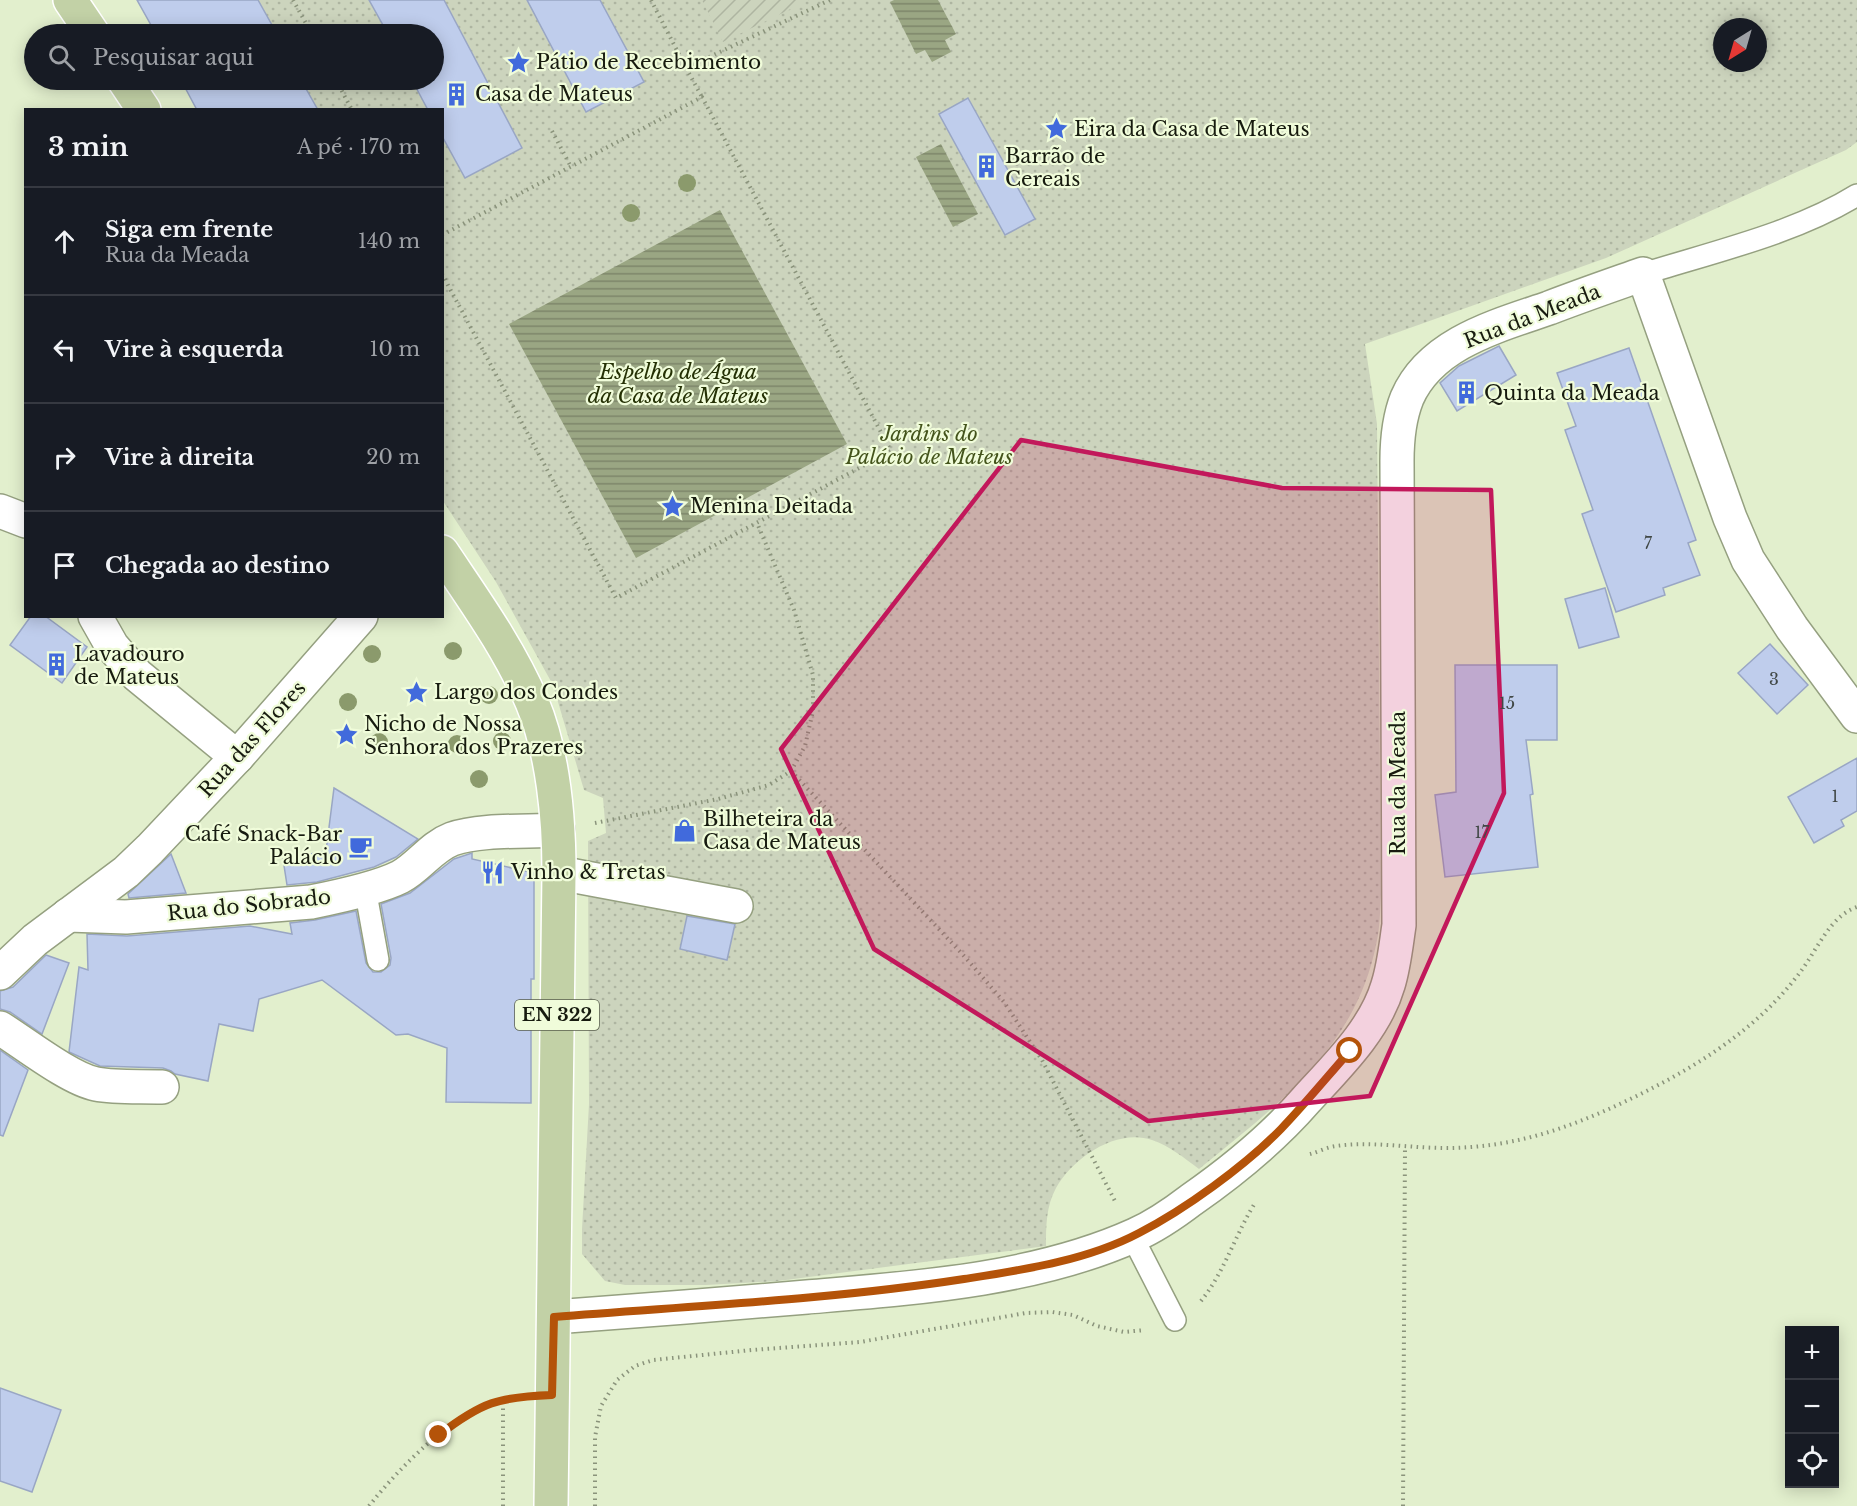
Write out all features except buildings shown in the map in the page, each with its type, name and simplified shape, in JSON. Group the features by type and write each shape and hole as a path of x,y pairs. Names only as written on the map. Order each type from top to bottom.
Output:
{"main road":[{"path":"70,0 86,24"},
{"path":"131,90 143,108"},
{"name":"EN 322","path":"444,555 515,666 532,702 550,767 558,830 551,1506"}],"street":[{"path":"1643,274 1730,518 1748,560 1792,628 1857,716"},
{"name":"Rua da Meada","path":"554,1317 881,1291 1049,1264 1132,1236 1168,1216 1215,1184 1280,1130 1350,1051 1373,1017 1388,987 1399,925 1397,445 1407,397 1437,359 1468,339 1500,325 1643,274"},
{"path":"0,511 24,520"},
{"path":"96,618 112,646 137,675 237,757"},
{"name":"Rua das Flores","path":"0,973 35,940 126,872 237,757 359,618"},
{"name":"Rua do Sobrado","path":"68,915 116,918 283,906 323,900 399,877 439,846 454,839 471,835 558,830"},
{"path":"559,873 736,906"},
{"path":"0,1028 75,1076 89,1082 104,1085 162,1087"}],"lane":[{"path":"1643,274 1804,222 1857,195"},
{"path":"365,888 378,960"},
{"path":"1132,1236 1175,1320"}],"path":[{"path":"293,0 306,24"},
{"path":"444,278 616,598 891,451 651,0"},
{"path":"686,68 830,0"},
{"path":"341,90 351,108"},
{"path":"444,234 702,97"},
{"path":"552,131 571,167"},
{"path":"558,830 718,799 770,785 791,771 805,746 813,711 813,675 794,610 757,523"},
{"path":"791,771 965,957 1004,1002 1047,1069 1132,1236"},
{"path":"1403,1506 1405,1147"},
{"path":"369,1506 384,1487 439,1435 468,1413 516,1396 552,1395"},
{"path":"503,1400 503,1506"}],"highlighted area":[{"path":"1021,440 1282,488 1491,490 1504,793 1370,1096 1148,1121 874,949 781,749"}],"green space":[{"name":"Jardins do Palácio de Mateus","path":"137,0 1857,0 1857,142 1846,150 1606,258 1365,344 1377,424 1381,895 1376,945 1366,982 1350,1015 1331,1045 1283,1098 1199,1169 1171,1149 1152,1140 1138,1137 1110,1142 1084,1156 1064,1177 1053,1195 1048,1209 1046,1246 778,1281 706,1285 625,1285 605,1281 582,1254 589,1104 588,841 606,833 603,798 584,790 553,685 496,582 444,503 444,108 196,108 187,90 444,90 444,24 150,24"},
{"path":"702,0 809,0 723,42"}],"water":[{"path":"894,0 938,0 956,34 945,40 951,52 932,62 925,50 916,54 890,2"},
{"path":"941,144 978,214 953,227 916,157"},
{"name":"Espelho de Água da Casa de Mateus","path":"720,210 847,444 636,558 509,324"}],"place":[{"name":"Pátio de Recebimento","path":"518,62"},
{"name":"Casa de Mateus","path":"457,94"},
{"name":"Eira da Casa de Mateus","path":"1056,129"},
{"name":"Barrão de Cereais","path":"987,167"},
{"name":"Quinta da Meada","path":"1466,393"},
{"name":"Menina Deitada","path":"672,506"},
{"name":"Lavadouro de Mateus","path":"56,665"},
{"name":"Largo dos Condes","path":"416,692"},
{"name":"Nicho de Nossa Senhora dos Prazeres","path":"346,735"},
{"name":"Bilheteira da Casa de Mateus","path":"685,830"},
{"name":"Café Snack-Bar Palácio","path":"360,846"},
{"name":"Vinho & Tretas","path":"493,872"}],"route":[{"path":"439,1435 468,1413 493,1402 516,1396 552,1395 554,1317 881,1291 942,1283 1049,1264 1102,1248 1137,1234 1168,1216 1238,1166 1280,1130 1350,1051"}]}
